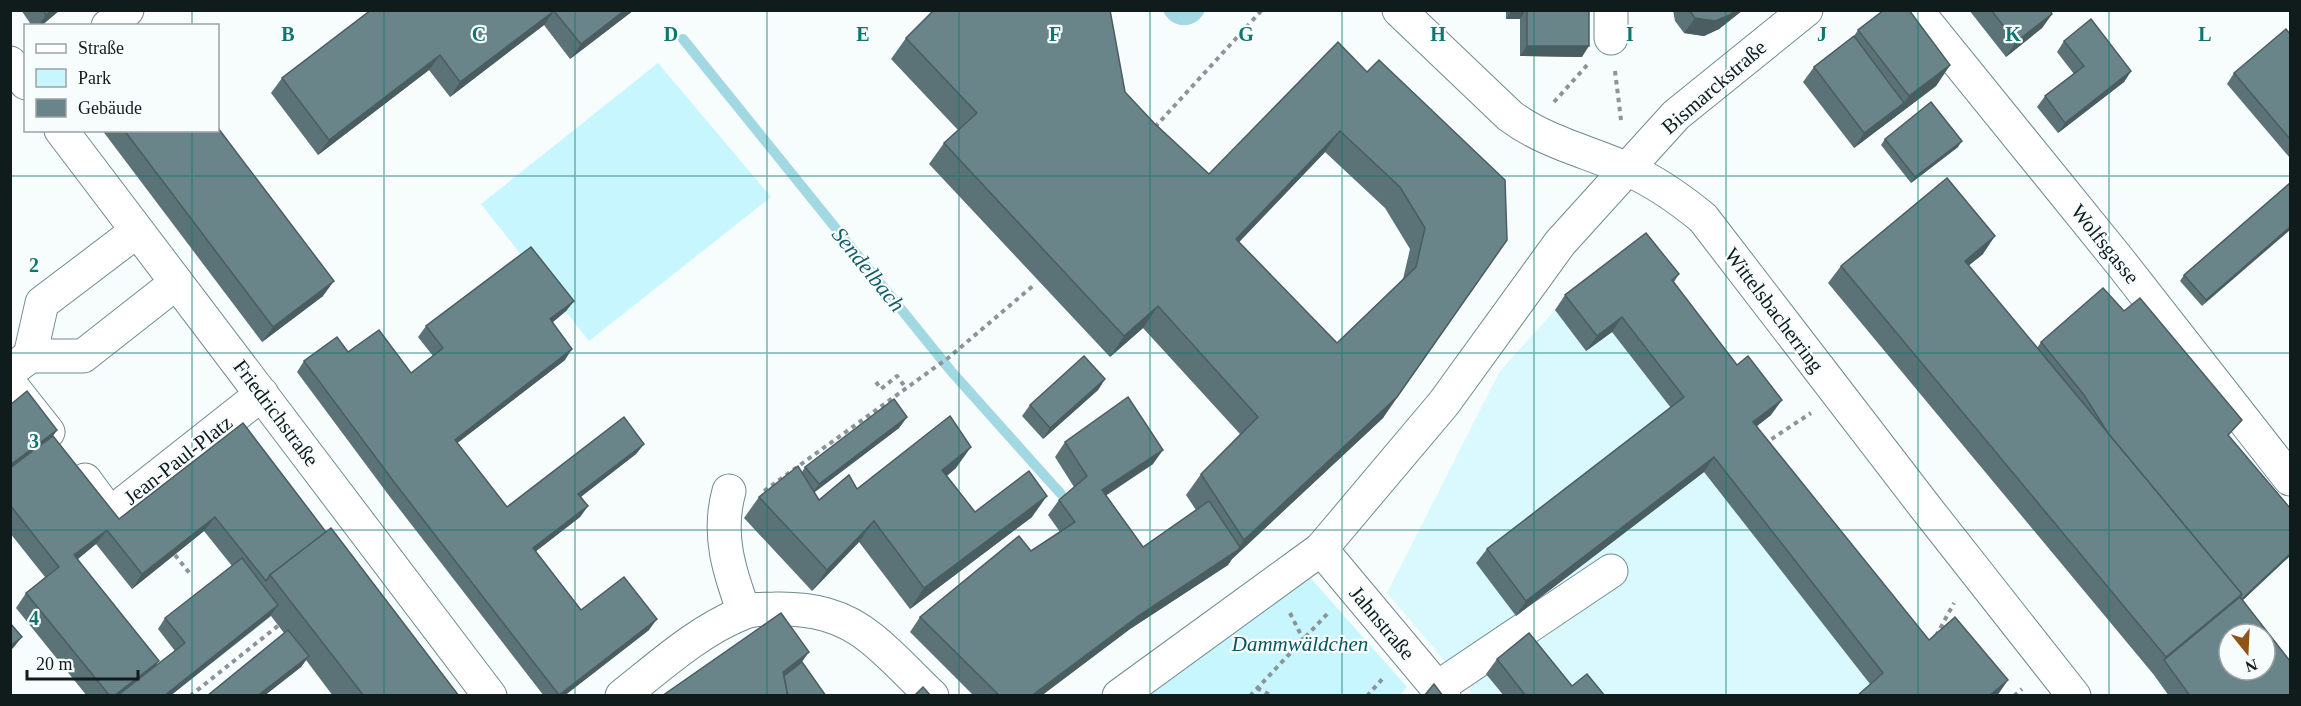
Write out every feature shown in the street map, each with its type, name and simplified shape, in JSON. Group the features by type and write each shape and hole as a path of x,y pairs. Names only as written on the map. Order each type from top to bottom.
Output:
{"street":[{"path":"110,24 127,10"},
{"name":"Wittelsbacherring","path":"1399,10 1510,116 1528,130 1627,169 1687,204 1703,218 2074,696"},
{"name":"Bismarckstraße","path":"1627,169 1676,114 1806,10"},
{"name":"Wolfsgasse","path":"1916,10 2121,263 2290,479"},
{"path":"10,63 24,80"},
{"name":"Friedrichstraße","path":"63,132 490,696"},
{"path":"1119,696 1321,549 1444,403 1560,243 1627,169"},
{"path":"137,231 42,303 20,364 83,356 176,283"},
{"name":"Jean-Paul-Platz","path":"10,384 110,514 262,394"},
{"path":"743,494 723,511 723,532 727,564 744,612"},
{"name":"Jahnstraße","path":"1321,549 1441,692"},
{"path":"1441,692 1611,571"},
{"path":"622,696 698,638 744,612 786,608 832,615 852,625 872,639 932,696"}],"path":[{"path":"1147,136 1262,10"},
{"path":"1528,130 1611,24"},
{"path":"1611,24 1627,169"},
{"path":"743,494 948,358 1034,285"},
{"path":"876,382 881,389 897,376 906,387"},
{"path":"1763,445 1839,394"},
{"path":"175,555 191,575"},
{"path":"1932,644 1973,568"},
{"path":"1250,696 1352,588"},
{"path":"190,696 279,625"},
{"path":"1257,688 1272,696"}],"shaded area":[{"path":"1163,11 1205,11 1196,22 1184,25 1172,22"},
{"path":"1636,248 1757,425 1780,474 1932,643 1945,632 1998,695 1474,695 1387,593 1500,371 1555,310"}],"green space":[{"path":"658,63 771,197 589,341 481,204"},
{"name":"Dammwäldchen","path":"1308,575 1407,687 1399,696 1147,696"}],"building":[{"path":"371,10 625,10 581,44 554,11 460,82 440,55 329,140 282,78"},
{"path":"934,10 1110,10 1125,92 1154,123 1209,174 1338,42 1367,72 1379,60 1505,180 1507,240 1397,397 1244,540 1201,474 1258,417 1158,306 1124,336 944,143 977,113 906,38","holes":["1340,131 1400,187 1425,228 1416,267 1337,343 1236,239"]},
{"path":"1527,10 1589,10 1589,46 1527,46"},
{"path":"1689,10 1735,10 1730,15 1715,21 1695,18"},
{"path":"1884,10 1909,10 1950,65 1909,96 1858,30"},
{"path":"1991,10 2050,10 2052,14 2016,42"},
{"path":"2091,19 2131,71 2065,123 2045,96 2084,66 2064,41"},
{"path":"2286,29 2290,34 2290,139 2234,73"},
{"path":"1854,36 1904,103 1864,133 1814,67"},
{"path":"1931,102 1962,141 1915,177 1885,139"},
{"path":"219,129 334,281 273,327 126,132 219,132"},
{"path":"1947,178 1995,236 1965,261 2242,594 2166,657 1841,266"},
{"path":"2290,183 2290,227 2206,300 2184,275"},
{"path":"1646,233 1679,274 1672,280 1737,365 1748,356 1782,400 1753,422 1929,640 1955,617 2008,680 1989,696 1857,696 1883,673 1714,457 1526,601 1487,549 1684,397 1622,317 1597,336 1565,295"},
{"path":"531,247 574,301 550,319 572,349 455,440 507,507 624,417 644,444 578,494 588,506 533,548 581,610 624,577 657,619 559,695 394,482 304,361 337,337 348,352 379,330 411,373 443,348 426,326"},
{"path":"2103,288 2124,311 2140,298 2242,420 2228,435 2290,508 2290,554 2242,599 2240,597 2242,594 2108,433 2084,395 2041,342"},
{"path":"1084,356 1105,379 1050,428 1030,405"},
{"path":"27,391 57,430 10,465 10,405"},
{"path":"1128,397 1163,450 1102,490 1143,547 1209,501 1240,547 1141,614 1031,696 1000,696 920,617 1019,536 1031,551 1075,522 1059,500 1087,476 1065,442"},
{"path":"894,399 907,417 819,484 805,467"},
{"path":"950,416 971,447 942,470 975,512 1029,471 1047,496 924,588 874,521 827,570 759,497 798,466 819,500 849,475 857,489"},
{"path":"243,423 326,532 270,575 266,581 215,517 142,574 107,530 74,555 159,661 114,696 110,696 26,593 59,567 10,505 10,468 53,436 119,519"},
{"path":"331,528 459,696 364,696 270,575"},
{"path":"242,558 278,605 164,696 117,696 185,643 165,618"},
{"path":"2240,597 2260,622 2217,622 2217,682 2277,682 2277,644 2290,661 2290,696 2190,696 2164,660"},
{"path":"781,613 809,652 783,672 788,696 662,696"},
{"path":"10,623 22,637 10,646"},
{"path":"288,630 309,656 257,696 207,696"},
{"path":"1529,633 1572,686 1587,674 1605,696 1526,696 1497,659"},
{"path":"802,662 826,696 788,696 784,676"},
{"path":"1434,684 1443,696 1424,696"},
{"path":"923,687 931,696 914,696"}],"waterway":[{"name":"Sendelbach","path":"683,39 951,371 1061,494"}]}
